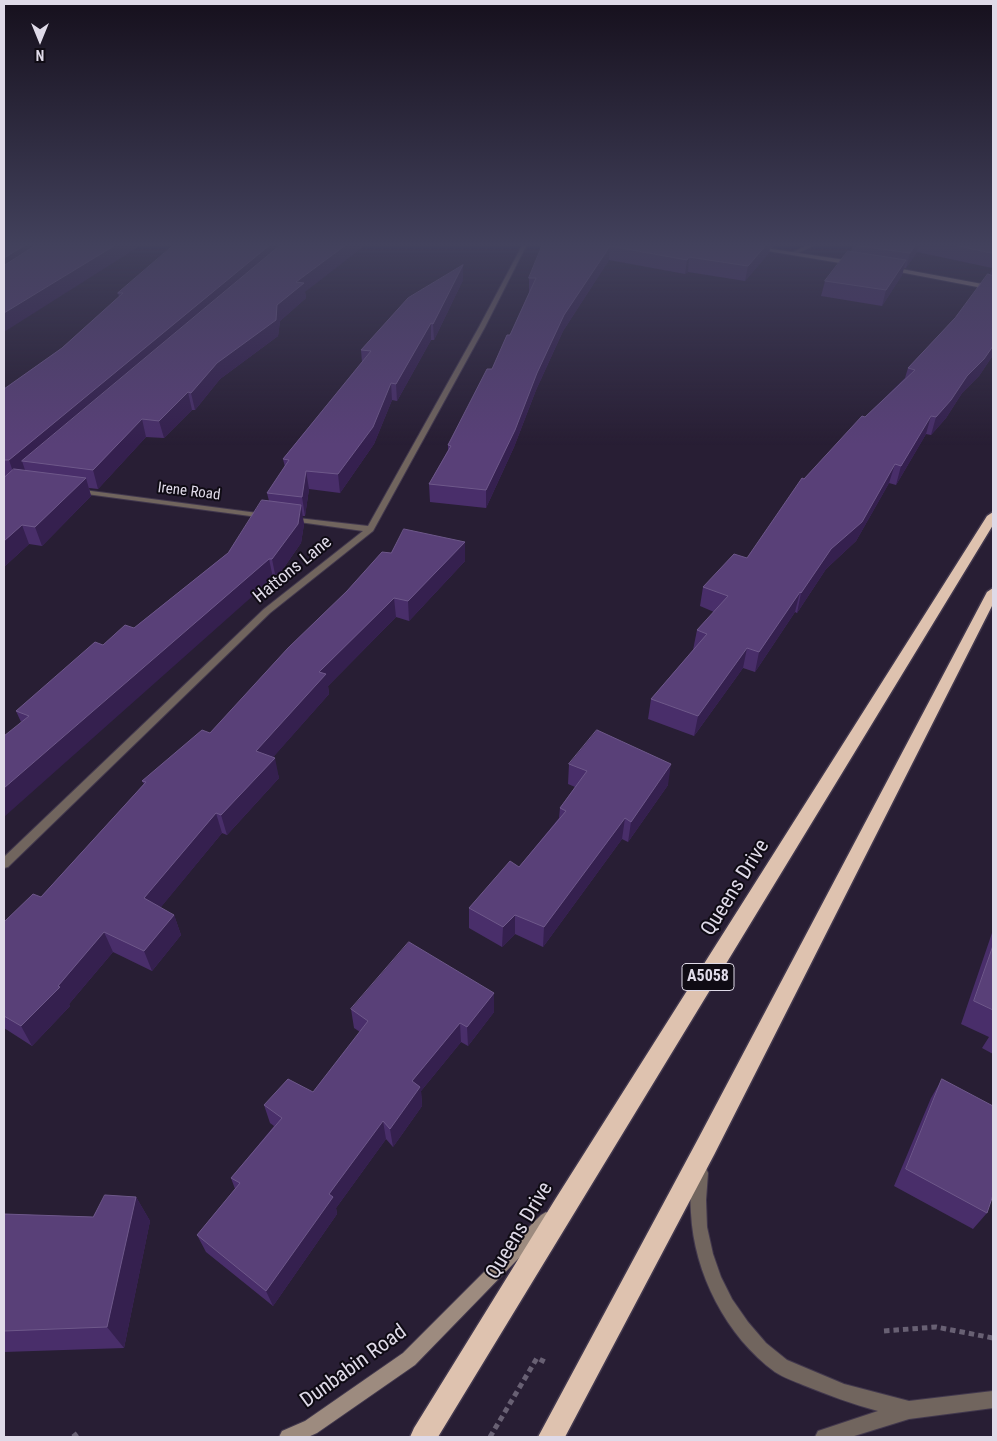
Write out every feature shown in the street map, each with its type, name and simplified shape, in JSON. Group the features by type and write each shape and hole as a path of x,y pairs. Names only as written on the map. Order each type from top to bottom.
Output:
{"highway":[{"name":"Queens Drive","path":"422,1437 568,1198 734,935 993,516"},
{"path":"551,1437 706,1147 993,592"}],"street":[{"name":"Hattons Lane","path":"4,864 267,611 370,529 490,311"},
{"name":"Irene Road","path":"67,490 272,517"},
{"path":"282,518 370,529"},
{"path":"706,1147 698,1188 699,1225 704,1251 708,1268 728,1306 748,1336 781,1366 833,1390 909,1410"},
{"name":"Dunbabin Road","path":"288,1437 310,1427 409,1359 568,1198"},
{"path":"824,1437 909,1410 993,1400"}],"path":[{"path":"884,1331 936,1327 993,1338"},
{"path":"490,1437 537,1358 547,1363"}],"building":[{"path":"103,311 189,311 9,460 4,460 4,389 62,348"},
{"path":"201,311 277,311 276,320 217,363 191,393 188,392 159,421 142,419 93,470 22,461"},
{"path":"396,311 439,311 396,384 391,383 373,427 338,474 306,471 302,497 267,493 289,460 283,459 371,351 361,350"},
{"path":"521,311 567,311 537,373 515,430 486,490 429,484 451,446 448,445 487,369 492,369 507,335 510,335"},
{"path":"960,311 993,311 993,346 936,417 931,416 901,466 895,464 862,522 831,549 759,652 747,648 698,716 651,699 707,634 697,630 728,596 703,587 734,554 747,558 802,478 804,479 862,416 865,417 915,370 908,368"},
{"path":"14,469 86,478 35,527 22,525 4,541 4,478"},
{"path":"262,500 301,505 298,524 272,559 269,559 4,788 4,736 29,716 16,711 95,642 103,645 125,625 134,628 228,553"},
{"path":"404,529 465,542 408,601 394,598 319,672 326,674 256,751 275,758 221,815 216,813 144,898 174,915 144,951 104,932 58,986 60,987 21,1026 4,1016 4,922 33,894 41,897 146,782 142,781 202,730 210,733 288,648 347,591 382,552 391,553"},
{"path":"597,730 671,764 631,822 625,818 544,927 515,915 503,927 469,908 510,861 519,867 566,811 560,808 587,771 569,764"},
{"path":"409,942 494,993 467,1027 460,1023 412,1081 420,1087 390,1129 383,1121 329,1194 333,1197 266,1291 197,1235 240,1183 231,1178 282,1118 264,1105 288,1079 313,1092 368,1021 351,1009"},
{"path":"993,946 993,1010 974,1001"},
{"path":"942,1079 993,1106 993,1195 987,1213 906,1169"},
{"path":"105,1195 136,1197 107,1327 4,1331 4,1214 93,1217"}]}
